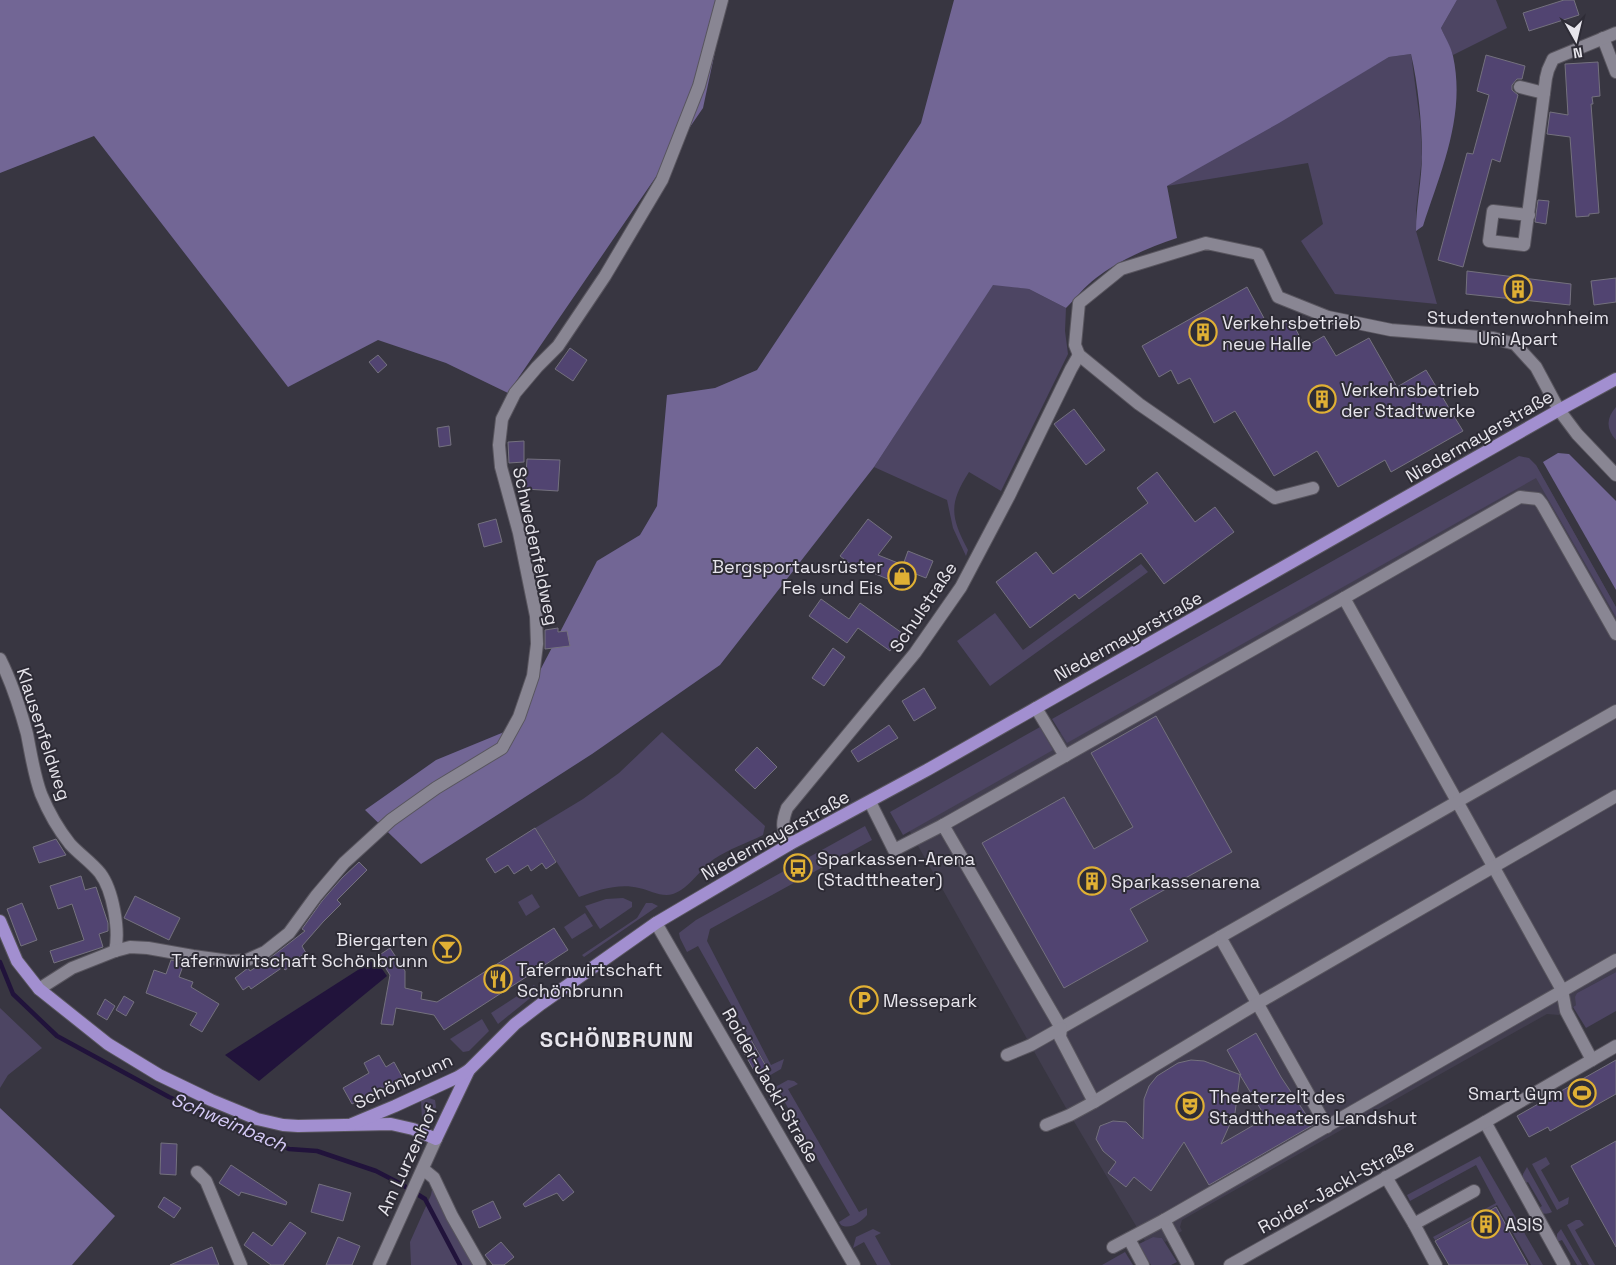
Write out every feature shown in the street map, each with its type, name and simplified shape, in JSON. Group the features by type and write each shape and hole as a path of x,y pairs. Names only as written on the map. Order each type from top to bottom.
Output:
{"main road":[{"name":"Niedermayerstraße","path":"656,923 790,844 870,802 1616,379"},
{"name":"Schönbrunn","path":"0,921 17,961 39,989 108,1044 159,1075 211,1100 257,1119 283,1125 391,1124 413,1129 436,1139"},
{"name":"Schönbrunn","path":"352,1124 395,1106 469,1070 515,1024 540,1004 656,923"},
{"name":"Am Lurzenhof","path":"436,1139 469,1070"}],"street":[{"name":"Schwedenfeldweg","path":"39,989 72,968 130,947 148,948 230,961 247,960 266,952 289,933 316,896 344,863 391,820 436,788 502,748 519,717 533,676 537,644 536,616 519,533 501,467 498,446 502,419 515,393 558,346 605,276 662,180 699,86 722,0"},
{"path":"1529,215 1548,70 1554,59 1616,33"},
{"path":"1603,38 1616,72"},
{"path":"1520,87 1544,93"},
{"path":"1313,488 1275,498 1139,404 1079,355 1075,345 1080,303 1121,270 1206,243 1258,254 1278,297 1328,317 1391,330 1494,338 1515,344 1536,367 1559,410 1577,434 1616,475"},
{"name":"Schulstraße","path":"790,844 784,833 782,822 787,808 915,653 961,587 1009,496 1079,355"},
{"path":"870,802 894,850 943,825 1520,497 1538,499 1542,504 1616,634"},
{"path":"1344,598 1562,990 1566,1011 1592,1060"},
{"name":"Klausenfeldweg","path":"0,659 14,690 41,794 70,844 100,874 107,887 116,922 117,942 115,951"},
{"path":"1036,708 1065,756"},
{"path":"1008,1055 1031,1045 1616,711"},
{"path":"1046,1125 1094,1102 1258,1003 1616,796"},
{"path":"943,825 1061,1028 1060,1037 1094,1102"},
{"name":"Roider-Jackl-Straße","path":"656,923 854,1265"},
{"path":"1220,936 1327,1126"},
{"path":"1113,1247 1164,1220 1616,960"},
{"name":"Roider-Jackl-Straße","path":"1230,1265 1616,1046"},
{"path":"1484,1122 1564,1265"},
{"name":"Am Lurzenhof","path":"378,1265 436,1139"},
{"path":"423,1169 434,1178 452,1216 480,1265"},
{"path":"197,1172 206,1181 241,1265"},
{"path":"1386,1177 1436,1265"},
{"path":"1414,1224 1474,1191"},
{"path":"1164,1220 1188,1265"},
{"path":"1129,1239 1143,1265"}],"shaded area":[{"path":"0,0 726,0 703,108 508,393 446,363 378,340 288,387 94,136 0,173"},
{"path":"954,0 1457,0 1441,28 1452,53 1456,78 1454,121 1444,164 1423,226 1416,231 1422,142 1418,91 1411,54 1389,57 1279,123 1167,186 1177,238 1146,250 1105,271 1084,288 1066,308 1029,289 993,285 874,467 720,665 592,754 421,864 365,810 436,760 509,730 597,561 640,535 657,506 667,395 715,388 757,370 921,123"},
{"path":"1457,0 1496,0 1507,28 1453,55 1441,28"},
{"path":"1411,54 1420,121 1422,157 1416,210 1416,231 1437,304 1335,294 1301,241 1323,224 1308,163 1167,186 1389,57"},
{"path":"993,284 1029,289 1066,308 1065,331 1068,354 1001,491 969,472 962,483 955,502 954,511 958,529 968,550 966,556 953,528 947,500 874,467"},
{"path":"1616,407 1616,440 1610,432 1608,423 1610,415"},
{"path":"1558,453 1569,454 1616,501 1616,590 1543,462"},
{"path":"1519,456 1529,458 1536,465 1616,607 1616,617 1536,478 1067,743 1052,719"},
{"path":"1536,465 1616,607 1616,972 1577,993 1576,1005 1559,1015 1547,1014 1182,1220 1180,1227 1182,1231 1165,1242 1162,1238 1153,1237 1145,1241 1066,1108 904,821"},
{"path":"1141,564 1148,572 990,686 957,641 995,613 1023,650"},
{"path":"1040,727 1053,750 903,835 890,812"},
{"path":"662,732 765,826 763,835 714,859 690,883 673,894 660,894 624,886 601,890 579,897 535,828 583,799 619,773"},
{"path":"865,826 872,840 710,929 707,941 771,1065 784,1059 781,1069 767,1077 758,1077 756,1074 767,1067 751,1038 746,1040 743,1035 747,1033 698,946 687,952 679,933 696,920"},
{"path":"532,894 540,907 526,916 518,902"},
{"path":"623,898 632,902 632,907 600,929 585,906 606,899"},
{"path":"646,903 658,906 584,957 582,955 637,918"},
{"path":"585,913 593,926 572,939 564,927"},
{"path":"375,959 387,976 259,1081 225,1055"},
{"path":"1616,972 1616,1011 1586,1028 1573,1007 1576,1005 1575,997 1577,993"},
{"path":"534,985 539,991 498,1024 491,1013"},
{"path":"0,1008 42,1048 8,1075 0,1088"},
{"path":"482,1019 489,1031 469,1051 463,1052 450,1039"},
{"path":"788,1080 798,1084 788,1089 859,1212 867,1208 867,1215 855,1224 848,1227 841,1225 839,1222 850,1215 780,1094 769,1100 768,1091"},
{"path":"429,1098 435,1100 436,1107 429,1120 422,1119 421,1101"},
{"path":"0,1108 115,1216 72,1265 0,1265"},
{"path":"1480,1156 1543,1265 1531,1265 1497,1205 1435,1240 1433,1237 1496,1203 1476,1165 1410,1201 1407,1195"},
{"path":"1546,1157 1550,1164 1541,1170 1559,1202 1569,1197 1568,1204 1557,1210 1532,1164"},
{"path":"1527,1167 1552,1212 1548,1214 1544,1214 1537,1209 1542,1206 1528,1182 1523,1184 1523,1174"},
{"path":"434,1178 480,1265 411,1265 410,1242 431,1195"},
{"path":"1580,1220 1584,1225 1575,1230 1595,1265 1589,1265 1567,1225"},
{"path":"873,1229 881,1233 875,1236 891,1265 877,1265 864,1242 853,1248 856,1237"},
{"path":"1561,1229 1582,1265 1577,1265 1562,1240 1557,1242 1557,1234"},
{"path":"1153,1237 1162,1238 1177,1262 1171,1265 1151,1265 1139,1244"},
{"path":"1125,1252 1133,1265 1102,1265"}],"building":[{"path":"1564,0 1574,0 1579,15 1529,31 1523,13"},
{"path":"1486,55 1525,66 1522,79 1517,79 1512,85 1512,90 1518,95 1500,162 1492,159 1463,267 1438,260 1467,153 1473,154 1489,95 1477,91"},
{"path":"1598,62 1600,96 1592,97 1593,104 1591,104 1599,213 1576,217 1570,137 1547,134 1550,112 1568,115 1565,64"},
{"path":"1538,200 1549,201 1546,224 1535,222"},
{"name":"Studentenwohnheim Uni Apart","path":"1467,271 1571,284 1570,305 1466,294"},
{"name":"Studentenwohnheim Uni Apart","path":"1616,278 1616,302 1594,305 1591,281"},
{"name":"Verkehrsbetrieb der Stadtwerke","path":"1247,287 1271,331 1291,320 1305,347 1324,336 1336,356 1369,338 1397,387 1426,370 1463,431 1391,472 1385,460 1338,487 1317,451 1274,476 1235,411 1214,423 1190,378 1178,384 1171,370 1159,377 1142,346"},
{"path":"570,348 587,360 573,381 555,369"},
{"path":"378,355 387,365 378,373 369,362"},
{"path":"1074,409 1105,450 1086,465 1054,424"},
{"path":"449,426 451,445 439,447 437,428"},
{"path":"524,441 524,462 509,463 508,442"},
{"path":"527,459 560,460 558,491 525,489"},
{"path":"1157,472 1195,522 1215,507 1234,532 1164,584 1141,553 1079,599 1075,594 1030,628 996,582 1036,552 1053,574 1148,503 1137,488"},
{"path":"496,519 502,542 484,547 478,524"},
{"path":"868,519 892,537 878,555 903,565 908,551 933,561 926,578 913,573 907,587 866,570 863,574 840,556"},
{"path":"821,599 849,619 860,603 902,633 890,651 858,628 847,643 809,616"},
{"path":"558,628 558,632 567,631 570,646 545,649 545,630"},
{"path":"833,648 845,657 824,686 812,678"},
{"path":"924,688 936,708 914,721 902,701"},
{"name":"Sparkassenarena","path":"1156,716 1232,852 1130,909 1148,941 1064,988 982,843 1064,797 1094,849 1133,827 1091,753"},
{"path":"889,725 898,738 858,762 851,751"},
{"path":"757,747 777,767 755,789 735,770"},
{"path":"535,828 556,862 546,869 542,863 531,871 528,865 514,874 508,865 495,873 486,859"},
{"path":"56,839 66,855 39,863 33,847"},
{"path":"359,862 367,870 337,900 341,904 302,946 306,953 285,970 283,967 251,989 249,986 243,990 235,978 248,968 250,971 270,958 305,931 302,929 322,901"},
{"path":"81,876 85,890 96,887 108,923 108,931 99,934 103,947 54,963 50,951 84,940 72,904 58,909 50,886"},
{"path":"135,896 180,918 169,940 124,918"},
{"path":"22,903 37,940 21,946 7,909"},
{"path":"554,928 568,950 444,1030 434,1015 396,1008 393,1025 381,1024 390,975 378,956 390,948 405,971 405,988 422,992 421,999 437,1002"},
{"path":"171,960 184,963 179,977 193,982 191,987 219,1004 202,1032 190,1025 197,1013 146,993 154,970 166,974"},
{"path":"124,996 134,1002 126,1016 116,1010"},
{"path":"105,999 115,1006 107,1020 97,1014"},
{"path":"1256,1033 1281,1077 1313,1125 1209,1185 1184,1142 1151,1191 1134,1177 1126,1187 1108,1173 1116,1162 1103,1151 1096,1139 1100,1126 1113,1121 1126,1122 1143,1139 1144,1099 1149,1086 1157,1076 1178,1063 1191,1060 1204,1061 1241,1075 1227,1050","holes":["1240,1075 1266,1118 1221,1144 1235,1113"]},
{"path":"750,1038 767,1068 756,1074 739,1044"},
{"path":"379,1055 386,1067 394,1062 404,1080 384,1091 382,1087 352,1104 343,1088 369,1073 364,1063"},
{"path":"1616,1060 1616,1094 1550,1131 1548,1127 1529,1137 1517,1116"},
{"path":"1616,1141 1616,1247 1571,1166"},
{"path":"161,1143 177,1144 176,1175 160,1174"},
{"path":"231,1165 287,1202 286,1205 241,1192 239,1196 219,1183"},
{"path":"559,1174 574,1192 563,1201 557,1193 525,1207 523,1204"},
{"path":"319,1184 351,1193 343,1221 311,1212"},
{"path":"164,1197 181,1208 174,1218 158,1207"},
{"path":"493,1201 501,1218 479,1228 472,1211"},
{"name":"ASIS","path":"1496,1207 1528,1265 1449,1265 1435,1241"},
{"path":"290,1222 306,1233 283,1265 271,1265 244,1245 253,1232 272,1246"},
{"path":"338,1237 360,1246 352,1265 326,1265"},
{"path":"501,1242 514,1257 504,1265 493,1265 485,1255"},
{"path":"212,1247 219,1265 170,1265"}],"waterway":[{"name":"Schweinbach","path":"0,962 13,994 57,1036 169,1097 289,1149 317,1151 376,1171 425,1199 460,1265"}],"place":[{"name":"Studentenwohnheim Uni Apart","path":"1518,289"},
{"name":"Verkehrsbetrieb neue Halle","path":"1203,332"},
{"name":"Verkehrsbetrieb der Stadtwerke","path":"1322,399"},
{"name":"Bergsportausrüster Fels und Eis","path":"902,576"},
{"name":"Sparkassen-Arena (Stadttheater)","path":"798,868"},
{"name":"Sparkassenarena","path":"1092,881"},
{"name":"Biergarten Tafernwirtschaft Schönbrunn","path":"447,949"},
{"name":"Tafernwirtschaft Schönbrunn","path":"498,979"},
{"name":"Messepark","path":"864,1000"},
{"name":"Smart Gym","path":"1582,1093"},
{"name":"Theaterzelt des Stadttheaters Landshut","path":"1190,1106"},
{"name":"ASIS","path":"1486,1224"}],"district":[{"name":"SCHÖNBRUNN","path":"617,1039"}]}
